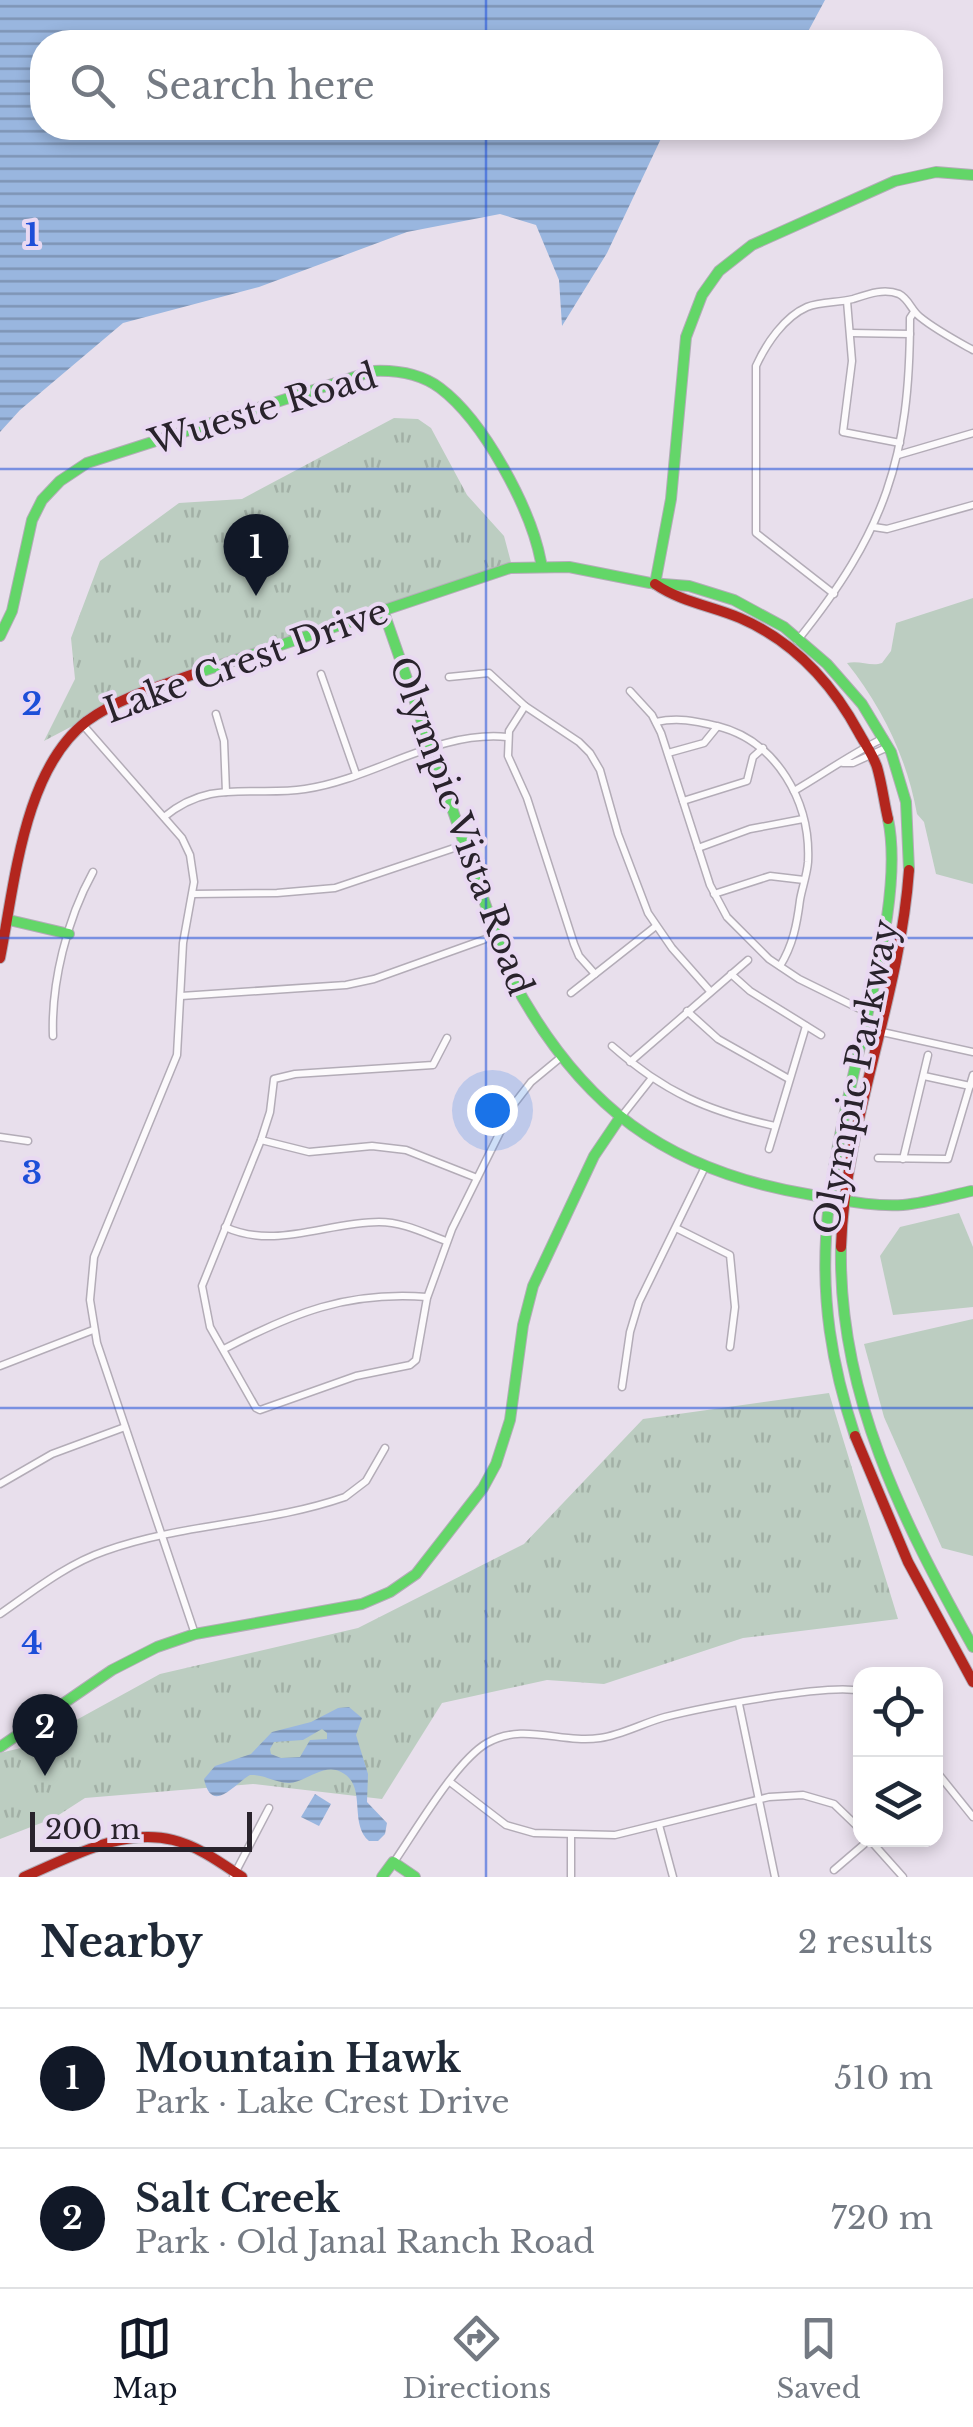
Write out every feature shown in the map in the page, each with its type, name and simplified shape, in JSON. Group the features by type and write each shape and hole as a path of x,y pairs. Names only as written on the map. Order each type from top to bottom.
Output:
{"street":[{"path":"655,584 671,499 686,336 702,295 719,271 752,244 895,181 936,172 973,175"},
{"path":"834,594 756,533 756,366 766,345 809,306 847,301 874,292 894,292 906,299 914,312 973,350"},
{"path":"847,301 852,362 844,432 900,443"},
{"path":"790,650 834,594 874,527 898,454 910,318 914,312"},
{"path":"851,333 910,334"},
{"name":"Wueste Road","path":"0,636 11,613 20,536 38,500 63,476 87,463 373,370 423,378 458,404 506,479 534,533 541,562"},
{"path":"898,454 973,433"},
{"path":"874,527 887,529 973,505"},
{"name":"Lake Crest Drive","path":"0,958 4,919 40,786 66,740 83,725 134,695 506,568 541,562 655,584 673,583 745,604 799,639 844,682 886,742"},
{"name":"Lake Crest Drive","path":"655,584 670,596 740,618 790,650 843,703 871,750"},
{"name":"Olympic Vista Road","path":"383,610 494,936 522,998 579,1081 620,1119 704,1169 766,1188 900,1205 972,1189"},
{"path":"449,677 489,673 525,706 579,742 596,761 618,834 656,926 710,991"},
{"path":"320,674 356,774"},
{"path":"630,691 656,722 714,894 742,935 780,966 866,1012"},
{"path":"525,706 507,737 510,762 526,798 574,944 595,974"},
{"path":"216,714 224,741 226,792"},
{"path":"656,722 683,718 737,731 763,748 794,791 804,819 808,862 797,926 790,951 780,966"},
{"path":"83,725 164,817 190,855 193,894 184,943 180,1039 173,1069 95,1253 90,1300 93,1330 195,1634"},
{"path":"668,753 704,743 717,726"},
{"path":"164,817 198,795 310,788 478,736 507,737"},
{"path":"794,791 842,763 849,754 886,742"},
{"name":"Olympic Parkway","path":"886,742 903,792 910,866 908,903 845,1201 841,1250 844,1320 862,1408 904,1514 973,1647"},
{"path":"682,800 747,781 752,760 763,748"},
{"name":"Olympic Parkway","path":"871,750 887,798 893,872 827,1198 823,1252 826,1319 844,1410 887,1519 940,1627 973,1682"},
{"path":"698,848 750,830 804,819"},
{"path":"193,894 336,888 464,845"},
{"path":"53,1036 53,1005 69,934 93,872"},
{"path":"714,894 770,876 804,880"},
{"path":"4,919 69,934"},
{"path":"571,992 656,926"},
{"path":"181,996 334,988 374,979 494,936"},
{"path":"630,1062 748,960"},
{"path":"731,974 822,1035"},
{"path":"687,1011 718,1039 790,1079"},
{"path":"770,1149 806,1026"},
{"path":"880,1032 973,1052"},
{"path":"447,1038 433,1065 278,1076 271,1085 270,1112 261,1140 202,1286 206,1317 256,1408 260,1410 356,1376 410,1365 418,1356 427,1298 446,1242 476,1178 514,1104 531,1082 560,1058"},
{"path":"612,1046 650,1078 708,1109 775,1126"},
{"path":"902,1159 928,1055"},
{"path":"878,1158 948,1159 969,1110 973,1075"},
{"path":"924,1076 970,1086"},
{"path":"0,1746 112,1670 156,1647 195,1634 362,1604 399,1587 428,1560 483,1488 496,1464 510,1420 523,1326 533,1286 599,1147 650,1078"},
{"path":"0,1136 28,1141"},
{"path":"261,1140 309,1152 372,1146 406,1150 476,1178"},
{"path":"622,1387 633,1317 704,1169"},
{"path":"224,1227 260,1238 389,1222 446,1242"},
{"path":"676,1228 730,1255 735,1308 730,1347"},
{"path":"224,1350 314,1307 376,1296 427,1298"},
{"path":"0,1366 93,1330"},
{"path":"0,1484 52,1454 126,1426"},
{"path":"0,1614 105,1550 345,1497 366,1481 385,1448"},
{"path":"382,1877 473,1753 500,1737 526,1733 601,1738 665,1718 739,1704 823,1691 853,1691"},
{"path":"739,1704 775,1877"},
{"path":"943,1780 973,1817"},
{"path":"450,1782 506,1825 534,1833 615,1835 758,1800 803,1795 841,1808 853,1821"},
{"path":"24,1877 120,1840 149,1835 183,1844 237,1876 269,1808"},
{"path":"658,1825 673,1877"},
{"path":"571,1877 572,1835"},
{"path":"834,1870 862,1847"},
{"path":"876,1847 903,1877"},
{"path":"393,1862 415,1877"}],"green space":[{"path":"394,418 418,419 431,428 467,495 504,536 512,566 118,702 44,741 75,679 71,638 100,561 179,503 242,499"},
{"path":"973,598 973,884 936,874 924,822 917,814 900,753 882,715 847,663 882,663 891,651 896,623"},
{"path":"959,1213 973,1247 973,1307 893,1315 880,1256 900,1227"},
{"path":"973,1319 973,1556 942,1548 884,1417 864,1344"},
{"path":"829,1393 898,1619 743,1638 604,1684 547,1680 442,1703 382,1799 253,1784 85,1798 54,1818 0,1839 0,1753 29,1746 160,1674 358,1628 524,1544 643,1419"}],"water":[{"path":"0,0 825,0 809,30 30,30 30,140 660,140 607,253 562,326 559,280 536,225 500,214 407,232 259,287 123,323 20,410 0,432"},
{"path":"349,1707 362,1718 356,1735 368,1774 367,1802 387,1823 385,1834 378,1841 369,1841 363,1833 354,1786 341,1772 321,1771 289,1783 250,1775 224,1794 212,1795 208,1790 204,1779 215,1766 251,1754 272,1732 311,1722 338,1708","holes":["322,1729 327,1739 310,1740 300,1757 271,1754 274,1742 303,1740"]},
{"path":"315,1794 331,1804 319,1826 301,1817"}],"traffic: fast":[{"path":"655,584 671,499 686,337 702,295 719,271 752,245 895,181 936,172 973,175"},
{"path":"0,636 12,611 32,520 42,500 60,481 87,463 373,371 425,379 457,403 489,444 516,492 541,562"},
{"path":"194,674 510,568 569,567 650,583 689,586 734,600 784,627 827,664 862,704 891,752 906,802 909,870"},
{"path":"383,610 510,975 537,1021 597,1096 670,1149 712,1169 760,1184 880,1205 912,1204 971,1191"},
{"path":"855,1436 838,1378 829,1324 827,1225 842,1126 887,918 892,866 888,819"},
{"path":"9,920 69,934"},
{"path":"0,1747 112,1670 157,1647 195,1634 362,1604 390,1592 416,1574 483,1488 496,1464 510,1420 523,1325 533,1286 594,1156 619,1119"},
{"path":"841,1247 843,1301 863,1405 900,1504 973,1647"},
{"path":"382,1877 393,1862 415,1877"}],"traffic: jam":[{"path":"655,584 759,627 809,665 836,697 873,758 888,819"},
{"path":"0,958 25,830 35,798 66,742 87,721 112,706 194,674"},
{"path":"841,1247 852,1153 895,965 909,870"},
{"path":"855,1436 908,1562 973,1682"},
{"path":"24,1877 96,1846 154,1837 191,1846 242,1877"}],"place":[{"name":"Mountain Hawk","path":"256,596"},
{"name":"Salt Creek","path":"45,1776"}]}
